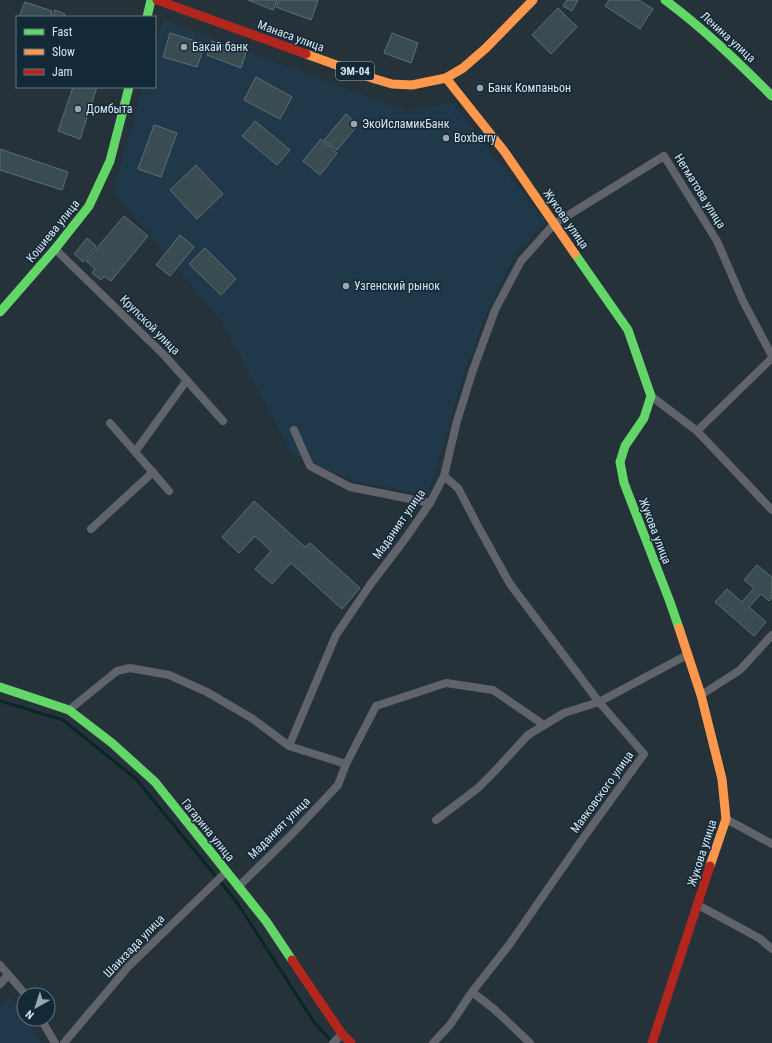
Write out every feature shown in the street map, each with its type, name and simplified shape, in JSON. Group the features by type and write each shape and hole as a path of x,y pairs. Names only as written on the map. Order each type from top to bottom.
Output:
{"street":[{"path":"147,16 151,0"},
{"name":"Манаса улица","path":"157,0 375,79 392,84 412,85 446,78 463,68 486,48 533,0"},
{"name":"Ленина улица","path":"665,0 683,13 742,65 772,96"},
{"name":"Жукова улица","path":"446,78 504,151 628,330 651,396 644,418 625,446 620,462 624,483 670,602 700,695 722,779 726,819 652,1043"},
{"name":"Кошиева улица","path":"0,312 56,249 89,206 110,161 129,88"},
{"name":"Негматова улица","path":"554,224 664,156 717,241 742,301 772,357"},
{"name":"Маданият улица","path":"289,746 336,636 370,585 405,539 430,502 444,476 459,414 495,310 521,261 554,224"},
{"name":"Крупской улица","path":"56,249 165,356 224,421"},
{"path":"697,431 772,357"},
{"path":"135,452 187,380"},
{"path":"651,396 697,431 772,510"},
{"path":"110,423 169,491"},
{"path":"294,430 310,466 350,486 430,502"},
{"path":"91,529 153,472"},
{"name":"Маяковского улица","path":"433,1043 450,1026 472,992 509,945 644,754 599,702 510,584 458,488 444,476"},
{"path":"700,695 740,670 772,635"},
{"path":"436,820 478,788 528,735 564,713 599,702 687,655"},
{"path":"69,710 117,672 130,668 168,675 207,692 253,719 289,746 346,764"},
{"name":"Маданият улица","path":"238,887 292,834 338,785 346,764 376,706 446,683 493,690 544,725"},
{"name":"Гагарина улица","path":"0,687 69,710 112,743 155,782 266,921 342,1034 351,1043"},
{"path":"726,819 772,844"},
{"name":"Шаихзада улица","path":"64,1043 128,967 226,872"},
{"path":"698,905 759,938 772,948"},
{"path":"0,965 19,987"},
{"path":"0,984 8,975"},
{"path":"472,992 530,1043"},
{"path":"46,1027 55,1043"},
{"path":"333,1043 342,1034"}],"shaded area":[{"name":"Узгенский рынок","path":"163,20 409,112 452,102 545,222 514,257 486,314 464,375 428,495 354,481 291,453 222,322 113,191 143,88 156,88 156,43"},
{"path":"10,997 16,1006 16,1027 31,1027 42,1043 0,1043 0,1009"}],"building":[{"path":"248,0 277,0 273,10"},
{"path":"279,0 318,1 311,20 276,7"},
{"path":"567,0 578,0 572,11 563,6"},
{"path":"609,0 639,0 653,9 640,29 605,6"},
{"path":"25,2 52,11 51,16 19,16"},
{"path":"558,8 577,27 551,54 532,35"},
{"path":"55,10 65,14 64,16 53,16"},
{"path":"170,33 205,44 197,67 163,57"},
{"path":"392,33 418,43 411,63 384,53"},
{"path":"212,41 246,53 241,68 207,55"},
{"path":"256,77 292,97 280,119 244,100"},
{"name":"Домбыта","path":"73,88 97,88 80,139 58,131"},
{"path":"346,114 358,125 337,150 324,140"},
{"path":"255,121 290,150 277,165 242,136"},
{"path":"154,125 177,133 161,177 138,169"},
{"path":"321,139 337,153 320,175 303,161"},
{"path":"0,149 68,172 62,190 0,170"},
{"path":"196,165 223,194 197,219 170,190"},
{"path":"124,216 148,236 111,281 104,276 101,280 92,273 95,269 86,261"},
{"path":"180,235 194,247 170,276 156,265"},
{"path":"87,238 96,246 83,262 74,254"},
{"path":"205,248 236,279 221,295 189,264"},
{"path":"254,501 305,547 310,543 360,588 342,609 291,563 272,584 255,569 271,551 255,536 239,553 222,537"},
{"path":"757,565 772,577 772,598 769,601 761,594 749,607 766,622 754,636 715,602 727,589 742,602 754,588 744,580"}],"waterway":[{"path":"0,701 63,720 136,779 236,901 314,1022 332,1042"}],"traffic: fast":[{"path":"147,16 151,0"},
{"path":"665,0 720,46 772,96"},
{"path":"0,312 55,249 89,206 110,161 129,88"},
{"path":"575,254 628,330 651,396 644,418 625,446 620,462 624,483 679,628"},
{"path":"0,687 69,710 112,743 155,782 266,921 292,960"}],"traffic: slow":[{"path":"306,54 392,84 412,85 446,78 463,68 486,48 533,0"},
{"path":"446,78 504,151 575,254"},
{"path":"679,628 701,695 722,779 726,819 710,866"}],"traffic: jam":[{"path":"157,0 306,54"},
{"path":"652,1043 710,866"},
{"path":"292,960 342,1034 351,1043"}],"place":[{"name":"Бакай банк","path":"184,47"},
{"name":"Банк Компаньон","path":"480,88"},
{"name":"Домбыта","path":"78,109"},
{"name":"ЭкоИсламикБанк","path":"354,124"},
{"name":"Boxberry","path":"446,138"},
{"name":"Узгенский рынок","path":"346,286"}]}
